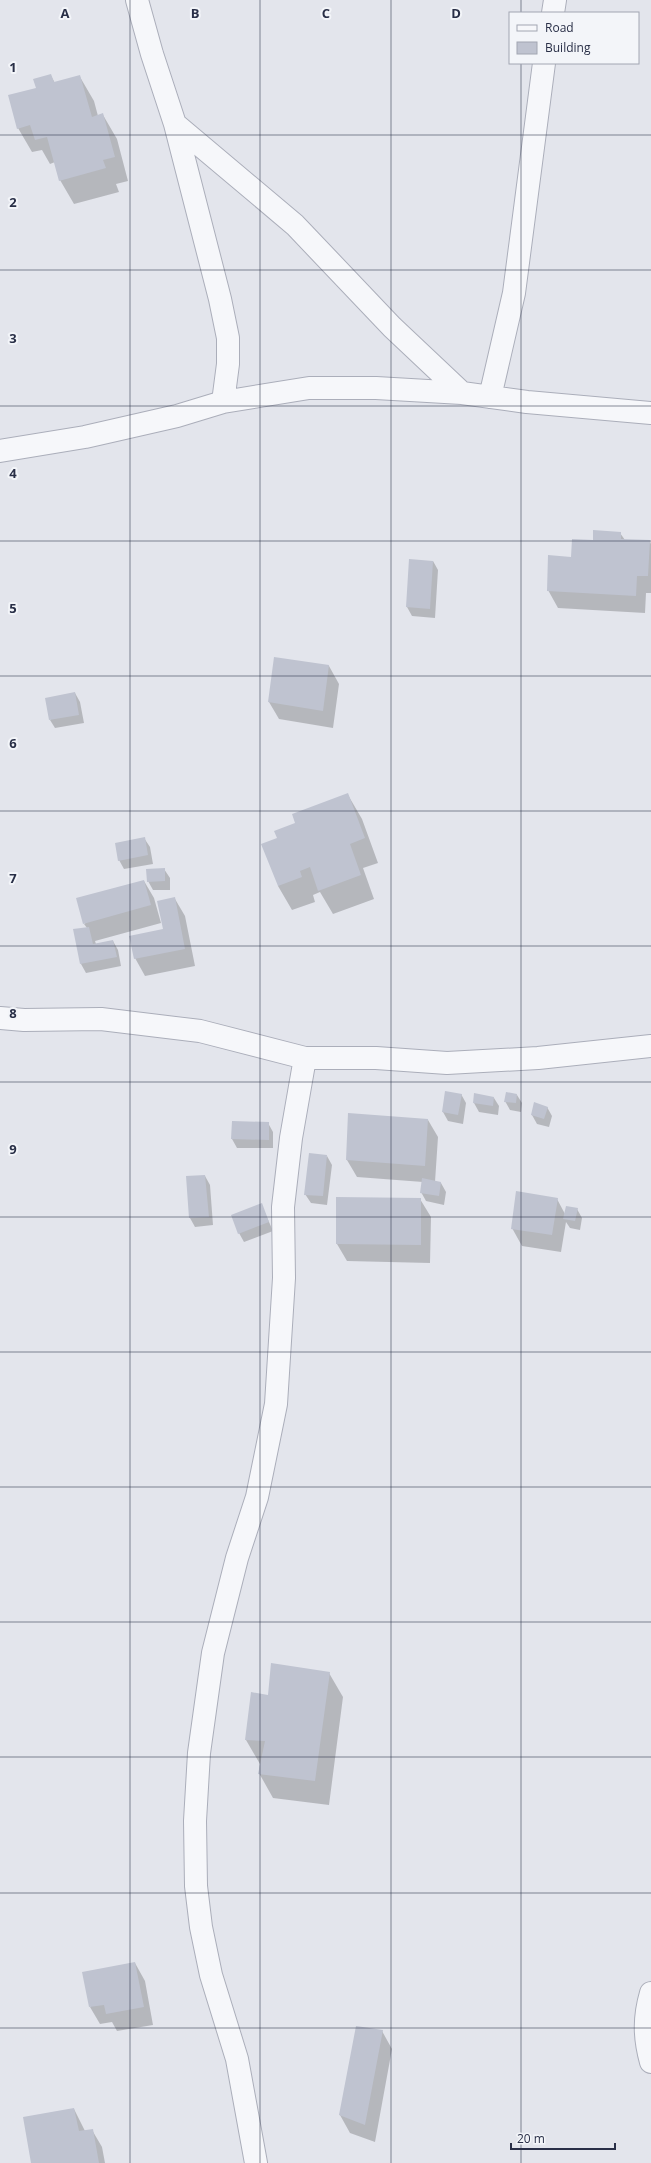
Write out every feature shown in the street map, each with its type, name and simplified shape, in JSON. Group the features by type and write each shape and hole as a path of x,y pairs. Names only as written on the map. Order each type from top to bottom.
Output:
{"street":[{"path":"137,0 152,54 176,124 220,299 228,338 228,364 223,402"},
{"path":"553,12 555,0"},
{"path":"490,397 514,293 544,64"},
{"path":"176,124 251,186 295,225 392,327 462,393"},
{"path":"0,451 85,437 177,416 223,402 309,388 376,388 462,393 651,413"},
{"path":"0,1018 24,1020 101,1019 200,1031 305,1058 376,1058 447,1063 538,1058 651,1046"},
{"path":"256,2163 237,2059 211,1975 201,1927 196,1886 195,1821 199,1753 213,1653 237,1558 256,1497 276,1404 284,1278 283,1207 291,1138 305,1058"},
{"path":"651,1993 645,2013 647,2048 651,2062"}],"building":[{"path":"51,74 54,82 80,75 92,117 103,113 115,157 103,160 106,168 59,181 47,137 35,140 30,125 17,129 8,95 36,88 33,79"},
{"path":"593,530 621,532 621,539 650,540 648,576 637,576 636,596 547,591 548,555 571,557 572,539 593,540"},
{"path":"409,559 433,561 430,609 406,607"},
{"path":"274,657 329,665 323,711 268,702"},
{"path":"75,692 79,715 49,720 45,698"},
{"path":"348,793 365,838 350,844 361,875 318,891 310,867 300,871 302,877 278,886 261,844 277,838 274,831 295,823 292,814"},
{"path":"145,837 148,855 118,861 115,843"},
{"path":"165,868 165,881 147,882 146,869"},
{"path":"144,880 151,905 83,924 76,898"},
{"path":"175,897 185,949 134,959 129,936 163,929 157,901"},
{"path":"89,927 93,944 113,940 117,957 80,964 73,929"},
{"path":"445,1091 462,1094 458,1115 442,1112"},
{"path":"506,1092 517,1094 516,1103 504,1102"},
{"path":"474,1093 494,1097 493,1106 473,1103"},
{"path":"534,1102 548,1107 544,1119 531,1115"},
{"path":"348,1113 428,1119 425,1166 346,1160"},
{"path":"232,1121 269,1122 269,1140 231,1139"},
{"path":"309,1153 327,1155 323,1196 304,1195"},
{"path":"205,1175 209,1217 189,1218 186,1176"},
{"path":"422,1178 441,1182 439,1196 420,1193"},
{"path":"516,1191 558,1198 552,1235 511,1229"},
{"path":"336,1197 421,1198 421,1245 336,1244"},
{"path":"262,1203 269,1222 238,1234 231,1215"},
{"path":"566,1206 578,1208 575,1221 563,1219"},
{"path":"271,1663 330,1672 315,1781 258,1774 265,1741 245,1740 251,1692 268,1695"},
{"path":"135,1962 144,2007 106,2014 104,2005 89,2007 82,1972"},
{"path":"356,2026 383,2030 365,2125 339,2115"},
{"path":"74,2108 79,2131 93,2129 99,2163 31,2163 23,2117"}]}
